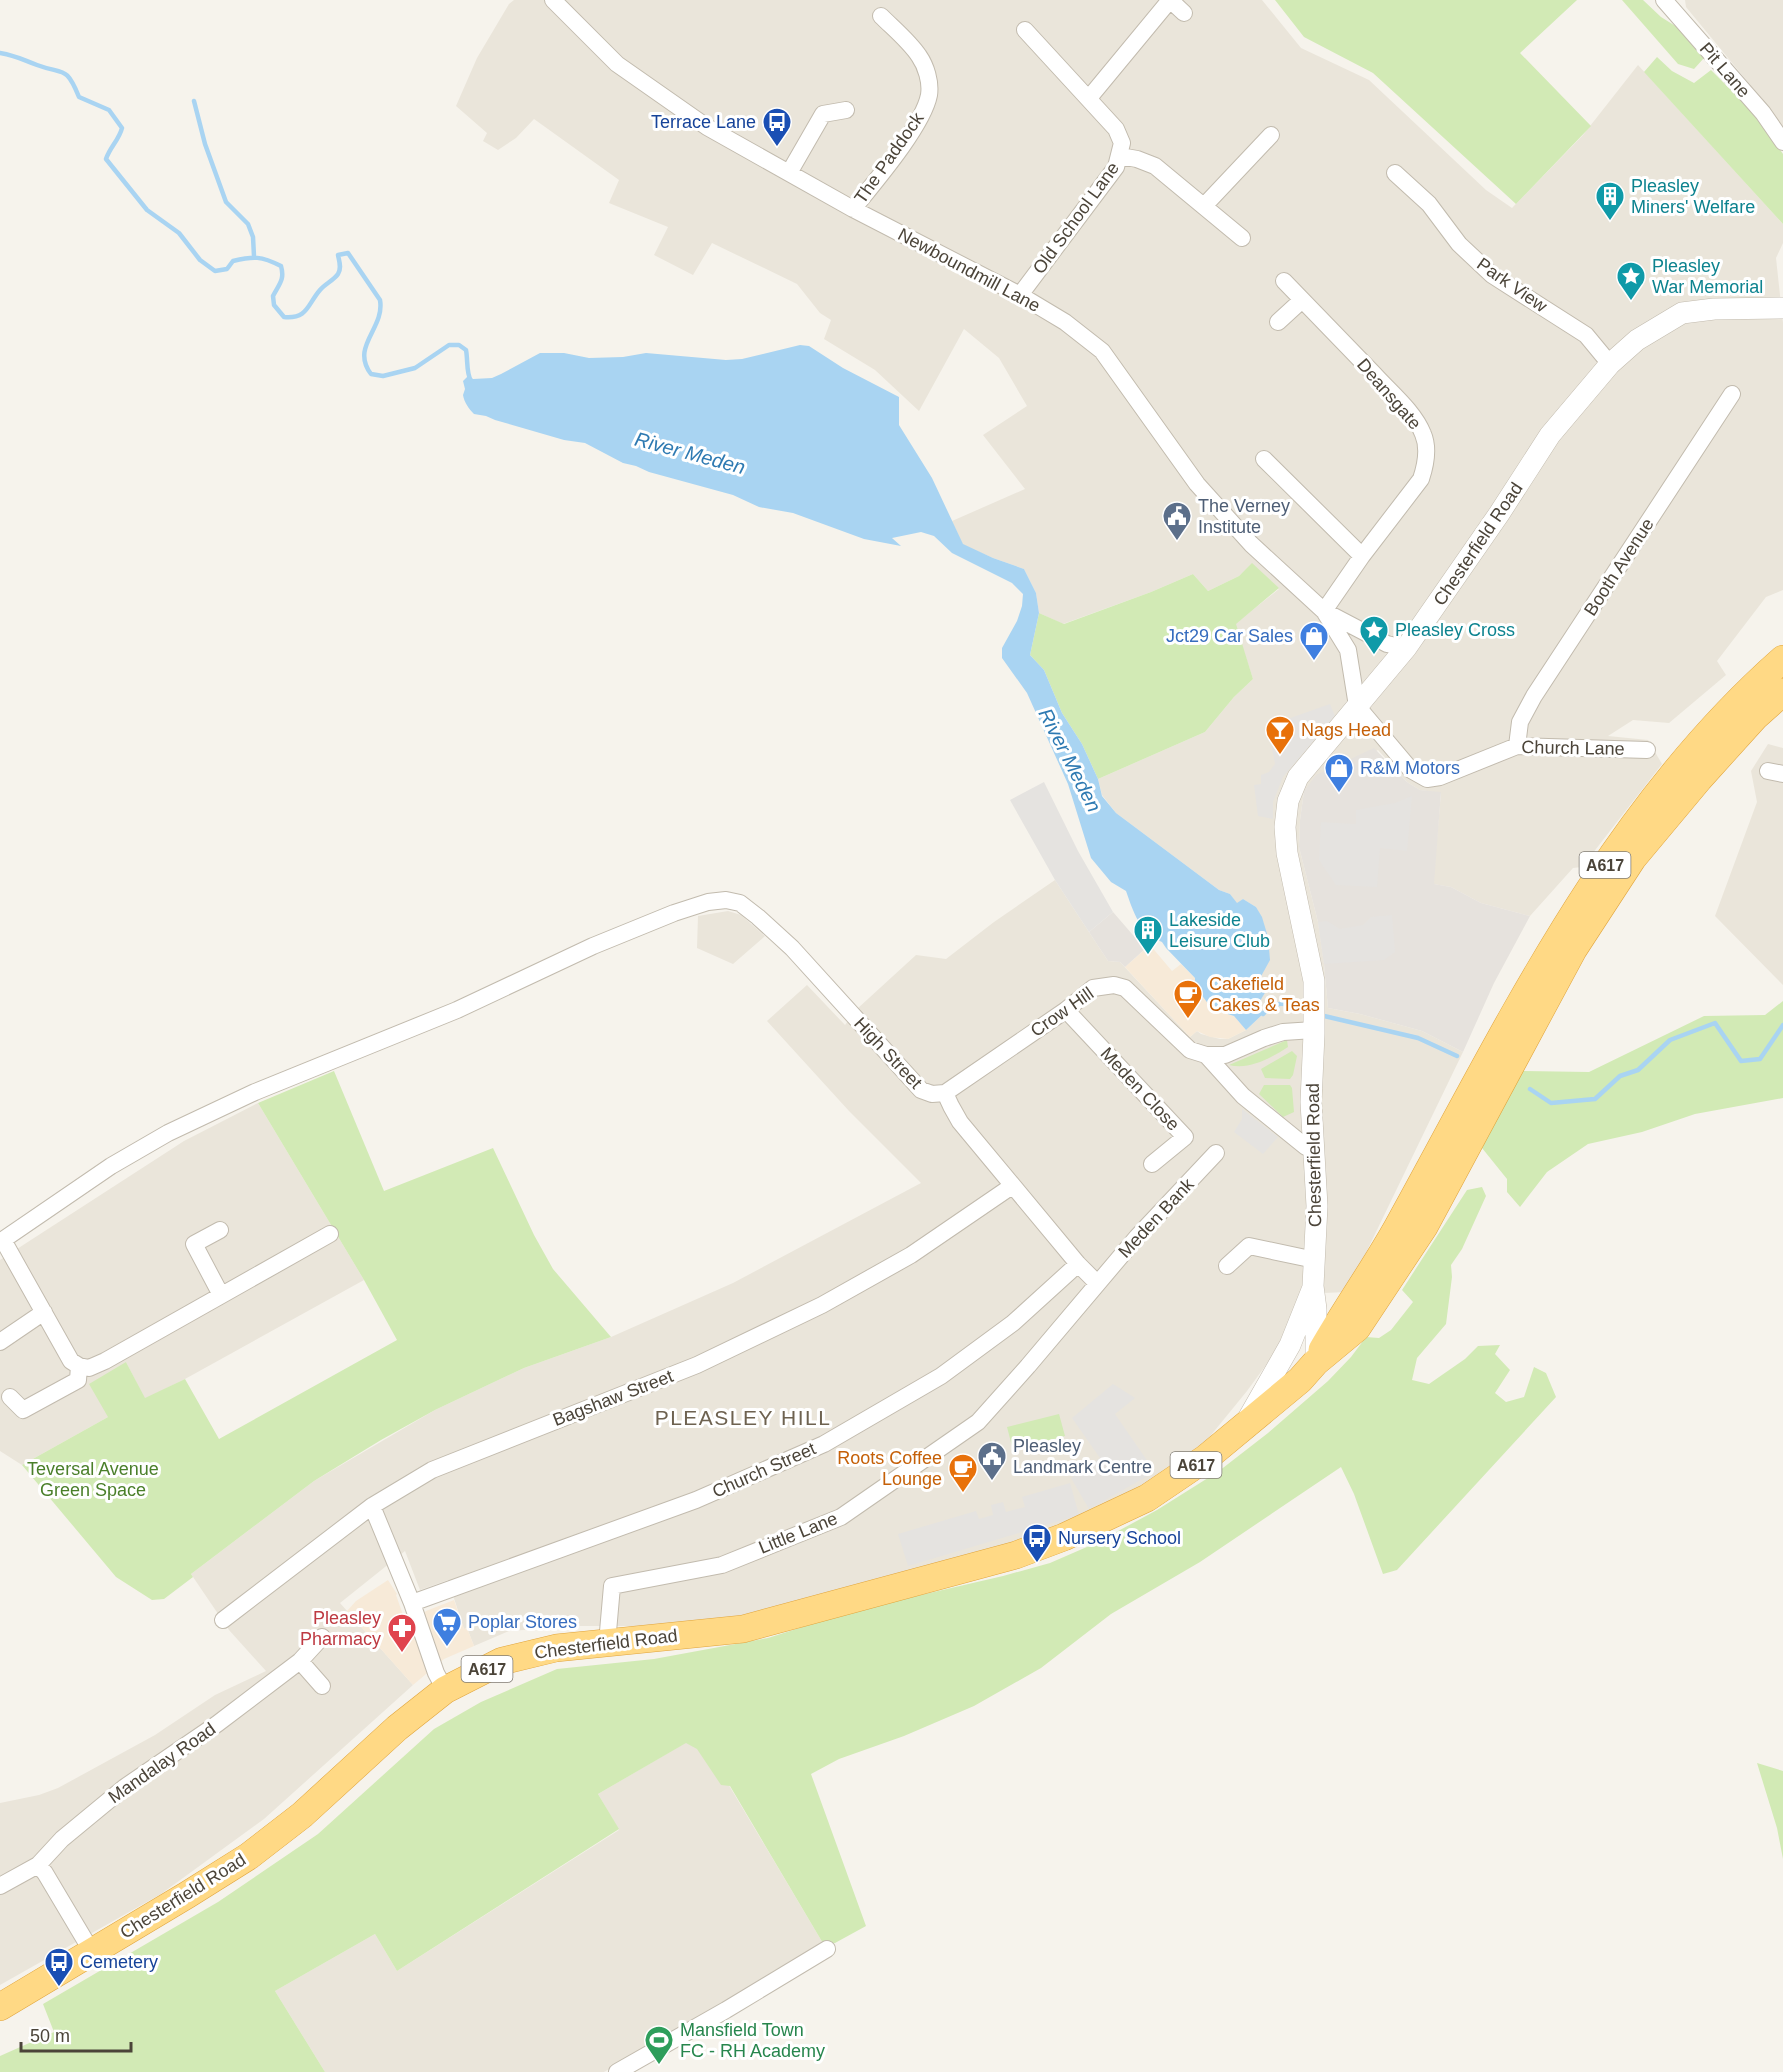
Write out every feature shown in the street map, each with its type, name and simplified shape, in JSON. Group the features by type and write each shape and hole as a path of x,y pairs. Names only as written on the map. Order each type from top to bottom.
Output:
{"highway":[{"name":"A617","path":"1316,1362 1341,1316 1396,1229 1502,1036 1611,855 1683,762 1750,688 1783,660"},
{"name":"A617","path":"1316,1362 1357,1328 1418,1237 1511,1069 1573,950 1633,858 1755,717 1783,692"},
{"name":"Chesterfield Road","path":"0,2007 249,1856 302,1815 397,1728 445,1690 502,1661 547,1650 743,1629 1016,1555 1064,1537 1147,1497 1206,1458 1300,1380 1316,1362"}],"street":[{"name":"Newboundmill Lane","path":"553,0 617,64 707,127 853,209 1020,295 1065,322 1102,351 1197,484 1251,544 1324,611 1387,644 1406,648"},
{"path":"1089,98 1170,0 1184,13"},
{"name":"Pit Lane","path":"1664,0 1763,113 1783,142"},
{"name":"The Paddock","path":"853,209 923,113 929,94 928,75 919,55 881,16"},
{"name":"Old School Lane","path":"1020,295 1116,167 1122,143 1116,129 1025,30"},
{"path":"789,173 824,114 846,110"},
{"path":"1204,207 1251,144 1271,135"},
{"path":"1120,156 1155,166 1242,238"},
{"name":"Park View","path":"1400,184 1429,204 1459,244 1492,275 1586,335 1610,364"},
{"name":"Deansgate","path":"1284,281 1398,399 1419,425 1424,436 1426,452 1421,479 1362,556 1324,611"},
{"path":"1278,322 1302,300"},
{"name":"Chesterfield Road","path":"1316,1362 1317,1309 1313,1286 1317,1206 1311,1102 1314,999 1309,952 1287,853 1286,826 1288,801 1298,777 1406,648 1500,514 1550,435 1610,364 1637,340 1682,313 1714,309 1783,308"},
{"name":"Booth Avenue","path":"1517,746 1520,723 1534,696 1732,394"},
{"path":"1264,459 1285,468 1362,556"},
{"name":"Newboundmill Lane","path":"1324,611 1347,650 1357,706"},
{"name":"Church Lane","path":"1357,706 1411,770 1427,779 1440,777 1517,746 1647,750"},
{"name":"High Street","path":"1,1241 111,1166 168,1133 255,1092 457,1010 593,946 674,913 708,902 726,900 740,903 792,948 921,1090 932,1094 945,1092 960,1122 1078,1264 1097,1283"},
{"name":"Crow Hill","path":"945,1092 1066,1010 1093,988 1114,985 1125,988 1190,1050 1206,1055 1243,1096 1306,1147 1314,1147"},
{"name":"Meden Close","path":"1066,1010 1185,1137 1152,1164"},
{"path":"1206,1055 1225,1055 1283,1032 1314,1027"},
{"name":"Meden Bank","path":"1097,1283 1216,1153"},
{"name":"Bagshaw Street","path":"223,1620 372,1506 432,1470 697,1365 822,1305 911,1255 1012,1186"},
{"path":"220,1230 194,1244 221,1295"},
{"path":"1,1241 71,1361 89,1368 330,1234"},
{"path":"1227,1266 1249,1246 1315,1260"},
{"name":"Church Street","path":"412,1603 696,1500 824,1444 941,1376 1012,1323 1078,1264"},
{"name":"Little Lane","path":"607,1643 612,1586 722,1565 840,1517 978,1422 1097,1283"},
{"name":"Chesterfield Road","path":"1243,1428 1290,1345 1313,1286"},
{"path":"0,1342 44,1312"},
{"path":"10,1397 22,1410 78,1380 80,1366"},
{"path":"372,1506 412,1603 436,1673 445,1690"},
{"name":"Mandalay Road","path":"0,1886 38,1864 62,1839 125,1787 217,1724 300,1661 322,1637"},
{"path":"300,1661 322,1686"},
{"path":"38,1864 92,1952"},
{"path":"617,2072 827,1949"}],"shaded area":[{"path":"514,0 1262,0 1301,48 1369,80 1486,190 1512,208 1583,135 1638,65 1783,224 1783,243 1776,258 1783,323 1783,590 1766,597 1717,661 1726,675 1669,723 1633,720 1608,736 1648,740 1662,764 1582,867 1573,868 1530,916 1481,903 1451,887 1433,884 1441,793 1420,790 1407,782 1378,750 1304,791 1299,847 1318,922 1328,1008 1422,1031 1463,1052 1347,1292 1300,1294 1282,1343 1207,1440 1154,1479 1085,1517 997,1548 763,1614 655,1626 580,1626 509,1631 474,1646 467,1628 464,1629 448,1580 420,1590 405,1551 340,1603 413,1685 264,1819 161,1894 0,1985 0,1803 39,1795 58,1788 155,1735 215,1695 266,1671 229,1630 191,1574 314,1481 435,1410 524,1368 611,1337 733,1283 921,1183 849,1111 767,1021 807,985 845,1025 857,1009 916,955 946,959 1055,880 1108,961 1120,962 1190,1037 1197,1031 1220,1039 1228,1039 1246,1030 1263,1014 1257,1006 1264,924 1256,907 1243,899 1237,904 1230,894 1219,890 1116,813 1102,795 1098,779 1205,732 1234,697 1253,679 1235,624 1279,589 1252,564 1239,576 1208,591 1193,574 1063,624 1039,613 1036,593 1024,569 963,545 952,521 1025,489 983,435 1027,406 999,358 964,329 919,411 875,370 824,339 831,320 820,313 797,284 712,243 693,275 654,255 668,227 609,203 619,180 534,119 516,138 498,150 483,141 487,133 456,106 477,58 509,4"},
{"path":"1685,0 1783,0 1783,127 1686,7"},
{"path":"1330,704 1335,716 1283,777 1273,802 1273,819 1258,816 1254,785 1261,784 1261,775 1269,772 1275,764 1268,726"},
{"path":"1768,744 1783,748 1783,985 1715,916 1757,802 1751,771"},
{"path":"1374,748 1407,782 1420,790 1441,792 1434,884 1451,887 1481,903 1530,916 1494,983 1463,1052 1422,1031 1328,1008 1318,922 1299,847 1304,791 1316,775"},
{"path":"1044,782 1078,851 1113,912 1089,932 1055,880 1010,800"},
{"path":"1412,796 1407,851 1380,848 1377,887 1336,885 1319,860 1321,822 1356,824 1356,810 1395,803"},
{"path":"728,911 741,915 765,936 733,964 697,948 698,916"},
{"path":"1113,912 1145,949 1125,967 1120,962 1108,961 1089,932"},
{"path":"1392,915 1395,952 1384,960 1324,964 1318,922 1327,921 1340,929 1363,925 1371,917"},
{"path":"1150,945 1172,971 1181,964 1195,978 1212,1009 1234,1016 1246,1030 1228,1039 1210,1037 1197,1031 1190,1037 1125,967"},
{"path":"258,1103 364,1280 145,1399 126,1362 108,1417 22,1465 0,1451 0,1260 184,1141"},
{"path":"1242,1109 1278,1137 1263,1154 1234,1132 1242,1119"},
{"path":"1113,1384 1135,1398 1115,1414 1155,1472 1089,1509 1071,1478 1100,1458 1072,1418"},
{"path":"1070,1483 1079,1515 908,1566 898,1534 976,1511 979,1519 993,1515 991,1505 1003,1502 1006,1512 1025,1507 1022,1497"},
{"path":"388,1580 397,1594 408,1629 426,1611 454,1600 464,1629 467,1628 474,1646 444,1659 413,1685 347,1611 356,1601"},
{"path":"699,1735 824,1945 604,2072 325,2072 275,1991 375,1934 397,1971 619,1830 598,1794"}],"green space":[{"path":"1275,0 1577,0 1520,53 1591,126 1516,204 1373,73 1304,37"},
{"path":"1622,0 1643,0 1661,17 1677,27 1704,58 1694,69 1678,64"},
{"path":"1657,57 1672,71 1694,83 1711,70 1755,114 1783,154 1783,224 1644,72"},
{"path":"1252,563 1279,588 1236,624 1253,679 1234,697 1205,732 1098,779 1082,744 1062,713 1044,670 1030,655 1039,613 1064,624 1193,574 1208,591 1239,576"},
{"path":"1783,1001 1783,1098 1695,1114 1642,1132 1588,1144 1547,1172 1520,1207 1507,1192 1507,1179 1482,1148 1522,1071 1589,1072 1704,1016 1765,1015"},
{"path":"1287,1040 1288,1047 1267,1059 1245,1066 1229,1065"},
{"path":"1292,1051 1297,1056 1290,1079 1265,1078 1261,1069"},
{"name":"Teversal Avenue Green Space","path":"334,1071 384,1191 493,1148 534,1235 553,1269 611,1337 524,1368 435,1410 381,1440 314,1481 191,1574 193,1577 164,1599 152,1600 116,1577 22,1465 108,1417 89,1384 126,1362 145,1398 185,1379 219,1439 397,1340 364,1280 258,1103"},
{"path":"1264,1085 1290,1085 1294,1112 1283,1117 1259,1094"},
{"path":"1482,1187 1486,1196 1462,1249 1451,1265 1452,1277 1446,1324 1417,1358 1412,1380 1429,1384 1465,1359 1478,1346 1500,1345 1495,1354 1510,1370 1495,1393 1506,1402 1524,1397 1534,1367 1546,1373 1556,1397 1397,1570 1383,1574 1354,1494 1341,1467 1200,1562 1111,1614 1041,1668 974,1706 904,1736 839,1759 811,1774 866,1926 835,1943 824,1945 730,1786 721,1785 697,1749 686,1743 598,1794 619,1829 397,1971 375,1934 275,1991 325,2072 0,2072 0,2056 54,2032 43,2004 218,1902 318,1834 434,1729 481,1702 557,1669 654,1659 768,1638 856,1610 1050,1563 1096,1543 1157,1510 1219,1471 1268,1433 1328,1381 1366,1337 1379,1338 1391,1330 1413,1302 1402,1290 1467,1190"},
{"path":"1059,1414 1065,1436 1013,1450 1007,1427"},
{"path":"1757,1763 1783,1771 1783,1859 1777,1828"}],"water":[{"path":"800,345 809,346 843,368 899,397 899,425 932,478 963,544 1024,569 1036,593 1039,613 1030,655 1044,670 1062,713 1082,744 1098,779 1102,796 1116,813 1219,890 1230,894 1237,903 1243,899 1256,907 1262,917 1268,937 1270,960 1259,980 1269,986 1257,1006 1263,1014 1246,1030 1234,1016 1212,1009 1195,986 1195,978 1162,942 1143,928 1126,891 1111,882 1091,858 1068,784 1027,693 1002,658 1002,648 1017,621 1022,606 1023,594 1012,583 952,553 934,536 921,532 892,538 901,546 864,539 793,513 759,507 733,495 649,472 623,463 585,443 564,440 474,414 463,395 465,389 463,381 468,376 473,379 492,378 540,353 564,353 589,358 623,357 646,353 726,360 742,359"}],"waterway":[{"name":"River Meden","path":"0,53 67,75 79,97 109,110 122,128 106,159 147,210 179,233 200,260 215,271 227,269 233,261 252,258 268,260 281,266 282,278 273,296 274,305 284,317 292,317 303,313 320,290 338,274 340,269 338,255 348,253 380,300 378,320 364,355 371,374 383,376 415,368 449,345 459,345 466,350 471,381"},
{"path":"194,101 205,144 226,202 248,224 253,237 254,256"},
{"name":"River Meden","path":"1258,1010 1263,1014 1274,1006 1284,1004 1309,1011"},
{"name":"River Meden","path":"1320,1015 1418,1038 1457,1056"},
{"name":"River Meden","path":"1530,1089 1551,1103 1595,1099 1620,1076 1638,1070 1670,1040 1715,1023 1741,1061 1760,1059 1783,1025"}],"place":[{"name":"Terrace Lane","path":"777,148"},
{"name":"Pleasley Miners' Welfare","path":"1610,222"},
{"name":"Pleasley War Memorial","path":"1631,302"},
{"name":"The Verney Institute","path":"1177,542"},
{"name":"Pleasley Cross","path":"1374,656"},
{"name":"Jct29 Car Sales","path":"1314,662"},
{"name":"Nags Head","path":"1280,756"},
{"name":"R&M Motors","path":"1339,794"},
{"name":"Lakeside Leisure Club","path":"1148,956"},
{"name":"Cakefield Cakes & Teas","path":"1188,1020"},
{"name":"Pleasley Landmark Centre","path":"992,1482"},
{"name":"Roots Coffee Lounge","path":"963,1494"},
{"name":"Nursery School","path":"1037,1564"},
{"name":"Poplar Stores","path":"447,1648"},
{"name":"Pleasley Pharmacy","path":"402,1654"},
{"name":"Cemetery","path":"59,1988"},
{"name":"Mansfield Town FC - RH Academy","path":"659,2066"}],"district":[{"name":"PLEASLEY HILL","path":"743,1418"}]}
